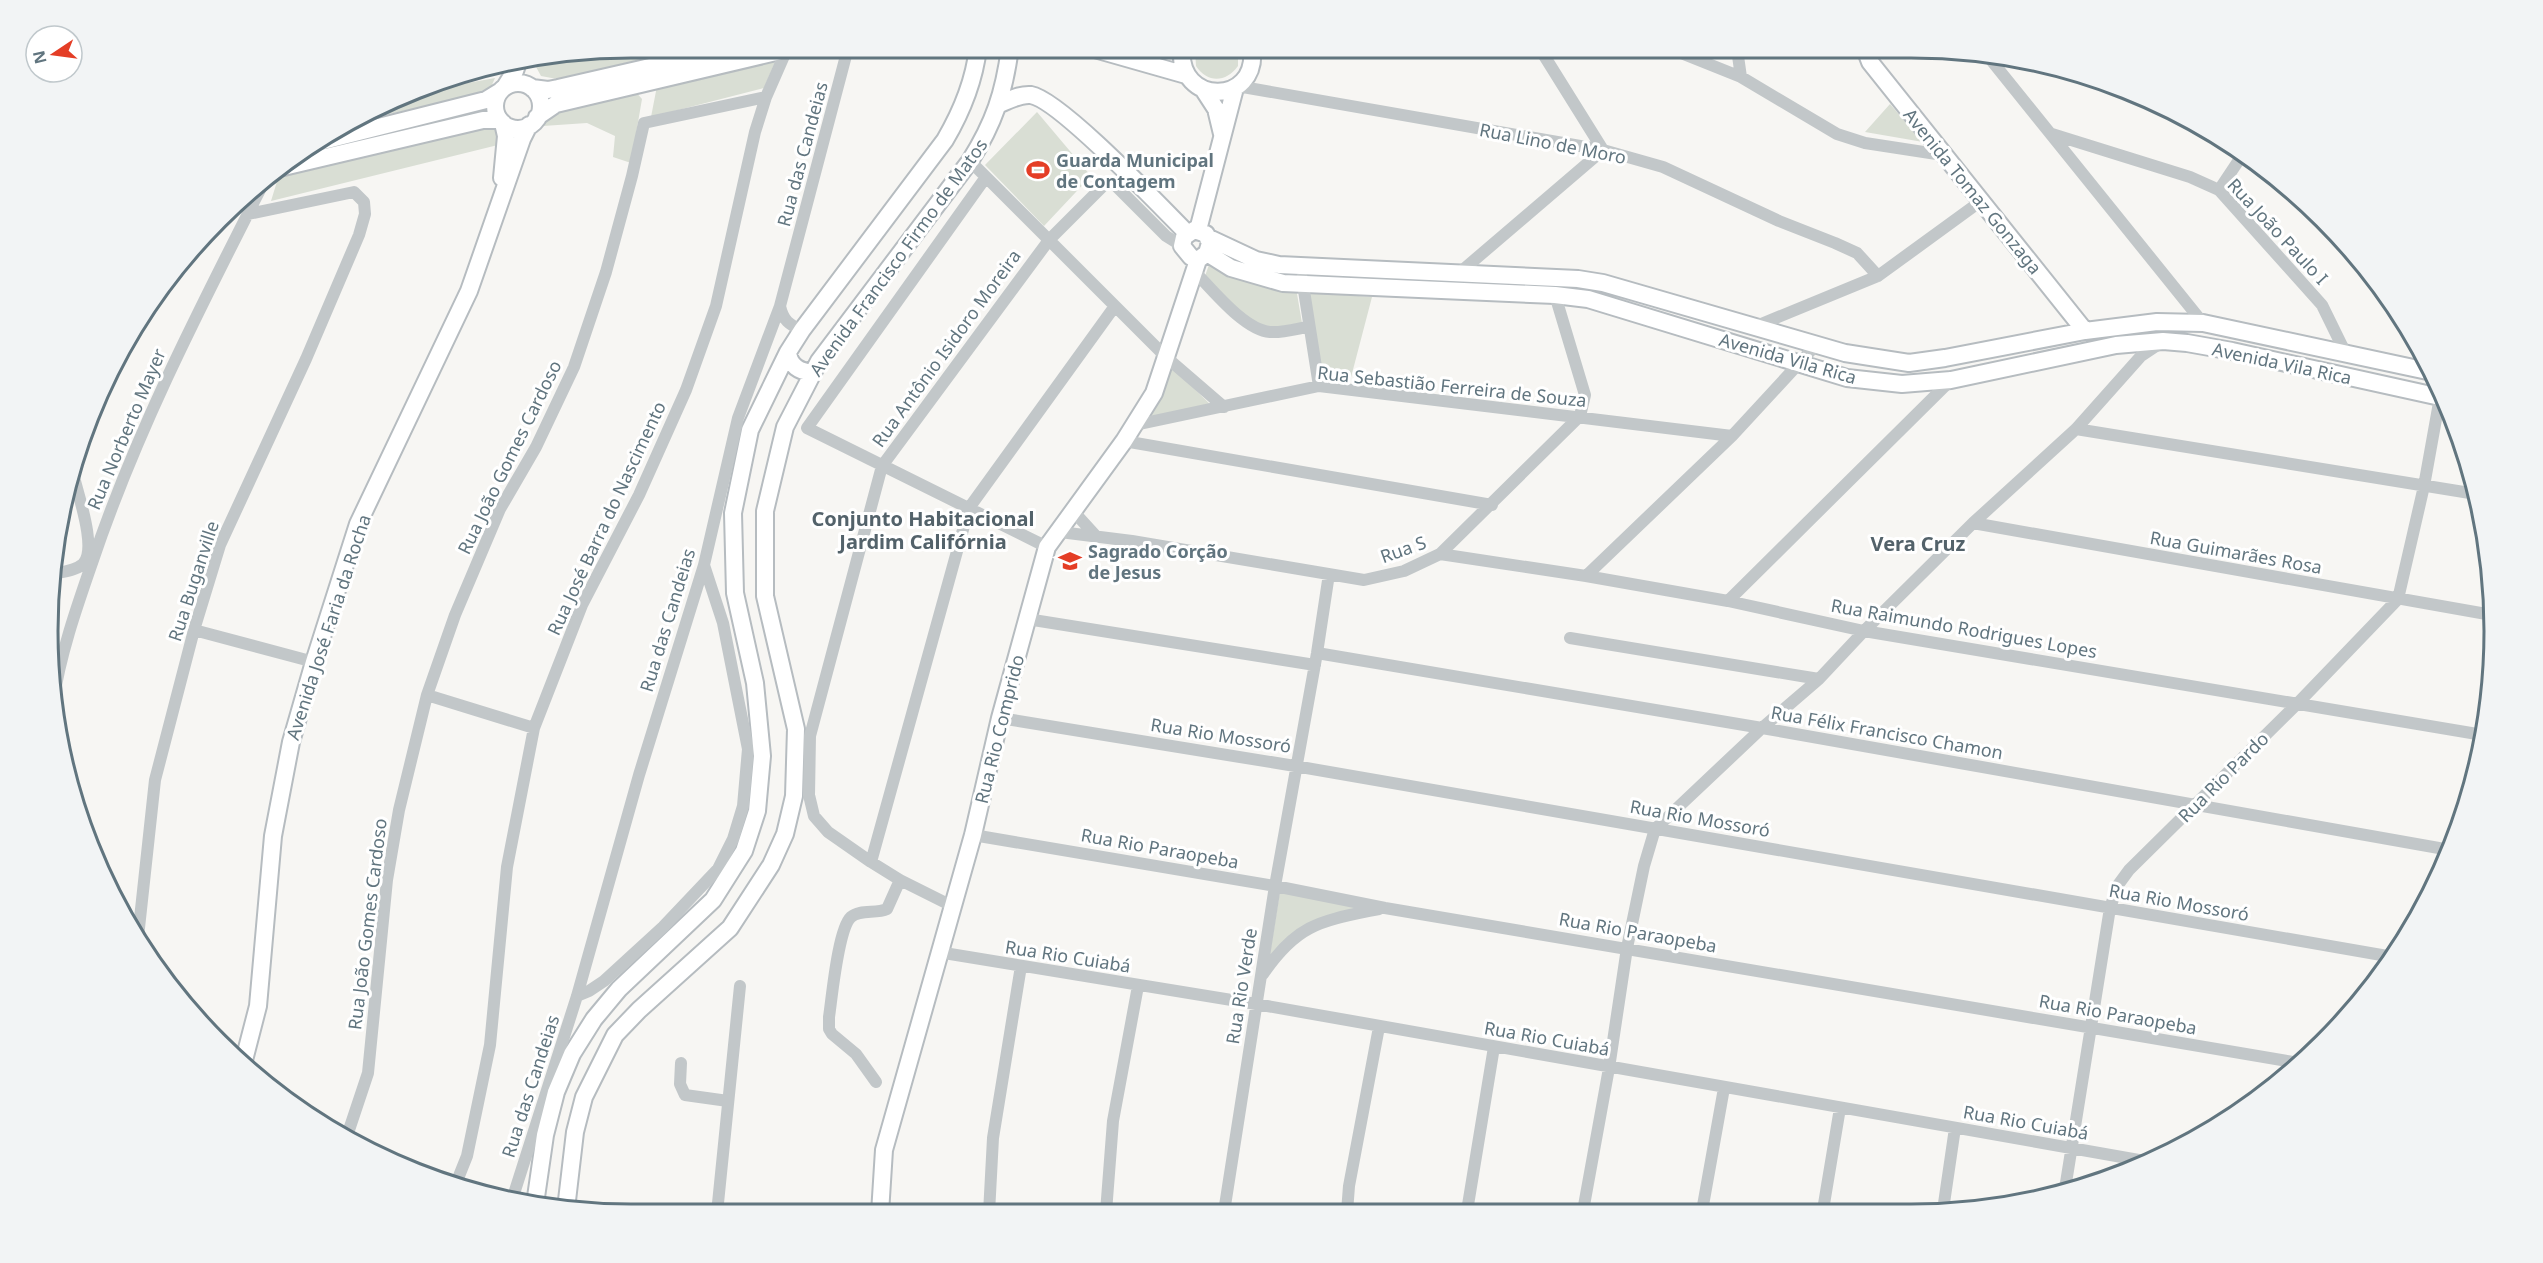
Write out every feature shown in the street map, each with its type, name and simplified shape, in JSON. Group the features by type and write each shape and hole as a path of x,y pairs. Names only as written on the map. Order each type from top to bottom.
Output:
{"street":[{"path":"344,136 486,100 502,89 520,83 548,90 689,58"},
{"path":"303,162 483,120 501,121 516,128 533,121 556,104 752,58"},
{"name":"Rua José Barra do Nascimento","path":"461,1178 490,1045 507,867 534,728 582,605 639,495 697,359 716,306 755,132 766,97 786,58"},
{"name":"Rua das Candeias","path":"515,1192 577,996 639,776 704,565 738,418 780,306 845,58"},
{"name":"Avenida Francisco Firmo de Matos","path":"536,1196 545,1135 556,1092 572,1054 594,1019 619,989 713,900 744,851 757,811 762,756 755,683 735,593 733,513 750,430 788,352 796,327 945,140 963,110 972,84 976,58"},
{"name":"Avenida Francisco Firmo de Matos","path":"567,1201 574,1132 584,1097 615,1035 639,1010 730,928 771,865 785,834 794,796 796,729 765,596 765,511 785,427 819,361 970,161 989,131 1000,104 1008,58"},
{"path":"1126,58 1186,75"},
{"path":"1183,58 1186,75 1203,89 1224,92 1236,87"},
{"name":"Rua Rio Comprido","path":"881,1204 884,1150 938,952 973,835 1000,718 1047,548 1124,441 1155,393 1195,251 1236,87 1251,68 1252,58"},
{"path":"1458,274 1603,150 1546,58"},
{"path":"1694,58 1741,77 1837,134 1865,143 1943,155"},
{"path":"1738,58 1741,77"},
{"name":"Avenida Tomaz Gonzaga","path":"1868,58 1943,155 2085,331"},
{"path":"1995,65 2204,323"},
{"path":"528,68 530,86 540,102 533,121"},
{"path":"501,121 495,106 502,89 515,71"},
{"name":"Rua Lino de Moro","path":"1236,87 1603,150 1663,167 1779,221 1857,253 1878,276"},
{"name":"Rua Rio Comprido","path":"1203,89 1216,109 1223,138"},
{"name":"Avenida Vila Rica","path":"1000,104 1015,97 1029,95 1050,104 1104,152 1195,251 1245,274 1283,283 1302,276 1458,274 1578,279 1603,283 1816,345 1882,360 1909,363 2085,331 2157,322 2204,323 2421,370"},
{"name":"Rua João Gomes Cardoso","path":"349,1130 368,1073 389,868 399,810 427,695 455,615 500,509 536,447 574,367 606,272 644,123 766,97"},
{"name":"Avenida José Faria da Rocha","path":"496,214 506,143 501,121"},
{"name":"Avenida José Faria da Rocha","path":"245,1054 258,1006 273,836 291,742 314,662 358,524 470,291 522,140 533,121"},
{"name":"Rua João Paulo I","path":"2052,134 2190,177 2219,190 2322,305 2346,354"},
{"path":"970,161 1166,357 1224,407"},
{"path":"2219,190 2238,161"},
{"path":"986,177 807,428 1047,548"},
{"name":"Rua Antônio Isidoro Moreira","path":"952,906 900,880 828,832 814,816 809,795 810,736 882,466 1049,240 1104,185 1110,183 1116,186 1166,236 1195,251"},
{"name":"Rua Buganville","path":"139,925 155,780 194,630 220,545 306,359 359,235 365,214 364,202 354,192 248,214"},
{"name":"Rua Norberto Mayer","path":"60,661 107,518 150,411 255,200"},
{"path":"1754,327 1878,276 1981,201"},
{"path":"247,207 248,214"},
{"path":"1195,251 1243,320 1257,329 1271,332 1307,327"},
{"path":"1302,276 1307,327 1318,386"},
{"name":"Avenida Vila Rica","path":"1302,276 1588,299 1846,378 1902,384 1951,380 2116,345 2163,341 2232,351 2433,394"},
{"path":"1555,295 1585,395 1580,416"},
{"path":"768,343 796,327 782,316 780,306"},
{"path":"872,862 969,508 1114,306"},
{"path":"1584,1204 1609,1068 1627,948 1644,866 1655,829 1762,728 1819,679 1973,523 2076,429 2141,356 2163,341"},
{"path":"1586,576 1732,436 1816,345"},
{"path":"2116,345 2128,353 2133,365"},
{"path":"788,352 791,362 797,368 813,372"},
{"path":"1728,601 1951,380"},
{"name":"Rua Sebastião Ferreira de Souza","path":"1135,425 1318,386 1732,436"},
{"path":"2398,599 2424,486 2439,407"},
{"name":"Rua S","path":"1060,532 1096,535 1364,580 1404,571 1440,555 1580,416"},
{"path":"2076,429 2467,493"},
{"path":"1124,441 1492,505"},
{"path":"62,572 75,569 86,561 89,551 86,526 77,489"},
{"path":"1074,512 1096,535"},
{"path":"86,526 96,526 107,518"},
{"name":"Rua Guimarães Rosa","path":"1973,523 2484,614"},
{"name":"Rua Raimundo Rodrigues Lopes","path":"1440,555 1586,576 1728,601 1864,631 2475,734"},
{"path":"577,996 590,991 604,981 663,927 718,869 733,840 743,806 748,749 723,623 704,565"},
{"path":"75,569 84,584"},
{"name":"Rua Rio Verde","path":"1225,1204 1275,886 1329,574"},
{"name":"Rua Rio Pardo","path":"2066,1183 2110,908 2118,885 2128,870 2298,703 2398,599"},
{"name":"Rua Félix Francisco Chamon","path":"1027,619 1316,659 1762,728 2442,849"},
{"path":"194,630 314,662"},
{"path":"1570,638 1819,679"},
{"path":"427,695 534,728"},
{"name":"Rua Rio Mossoró","path":"1000,718 1295,766 2384,955"},
{"name":"Rua Rio Paraopeba","path":"973,835 1275,886 1386,908 2289,1062"},
{"path":"876,1082 856,1054 832,1034 829,1029 829,1017 841,937 846,924 851,917 858,914 887,909 900,880"},
{"path":"1261,978 1287,942 1301,932 1334,918 1386,908"},
{"name":"Rua Rio Cuiabá","path":"938,952 1256,1004 2135,1159"},
{"path":"989,1204 993,1138 1021,966"},
{"path":"718,1204 740,986"},
{"path":"1107,1204 1113,1121 1138,986"},
{"path":"1348,1204 1379,1026"},
{"path":"1468,1204 1494,1047"},
{"path":"681,1063 680,1084 685,1095 728,1101"},
{"path":"1703,1204 1724,1088"},
{"path":"1824,1204 1840,1108"},
{"path":"1944,1203 1955,1128"}],"shaded area":[{"path":"646,58 557,79 541,76 536,67 557,63"},
{"path":"777,58 764,88 651,117 657,86"},
{"path":"1196,58 1238,58 1238,66 1233,72 1217,79 1206,76 1196,66"},
{"path":"495,78 491,87 475,94 383,116 412,102 465,83"},
{"path":"635,91 642,99 631,163 613,157 615,136 587,123 543,126 546,117 559,107"},
{"path":"1890,104 1923,142 1865,132"},
{"name":"Guarda Municipal de Contagem","path":"1037,112 1091,176 1044,226 985,165"},
{"path":"482,125 498,128 502,144 271,201 277,182 289,173"},
{"path":"1211,259 1296,288 1302,323 1258,330 1205,276"},
{"path":"1305,292 1372,297 1349,385 1321,383"},
{"path":"1171,366 1215,409 1140,422"},
{"path":"1280,891 1368,907 1331,915 1269,959"}],"place":[{"name":"Guarda Municipal de Contagem","path":"1038,170"},
{"name":"Sagrado Corção de Jesus","path":"1070,561"}],"district":[{"name":"Conjunto Habitacional Jardim Califórnia","path":"923,530"},
{"name":"Vera Cruz","path":"1918,543"}]}
